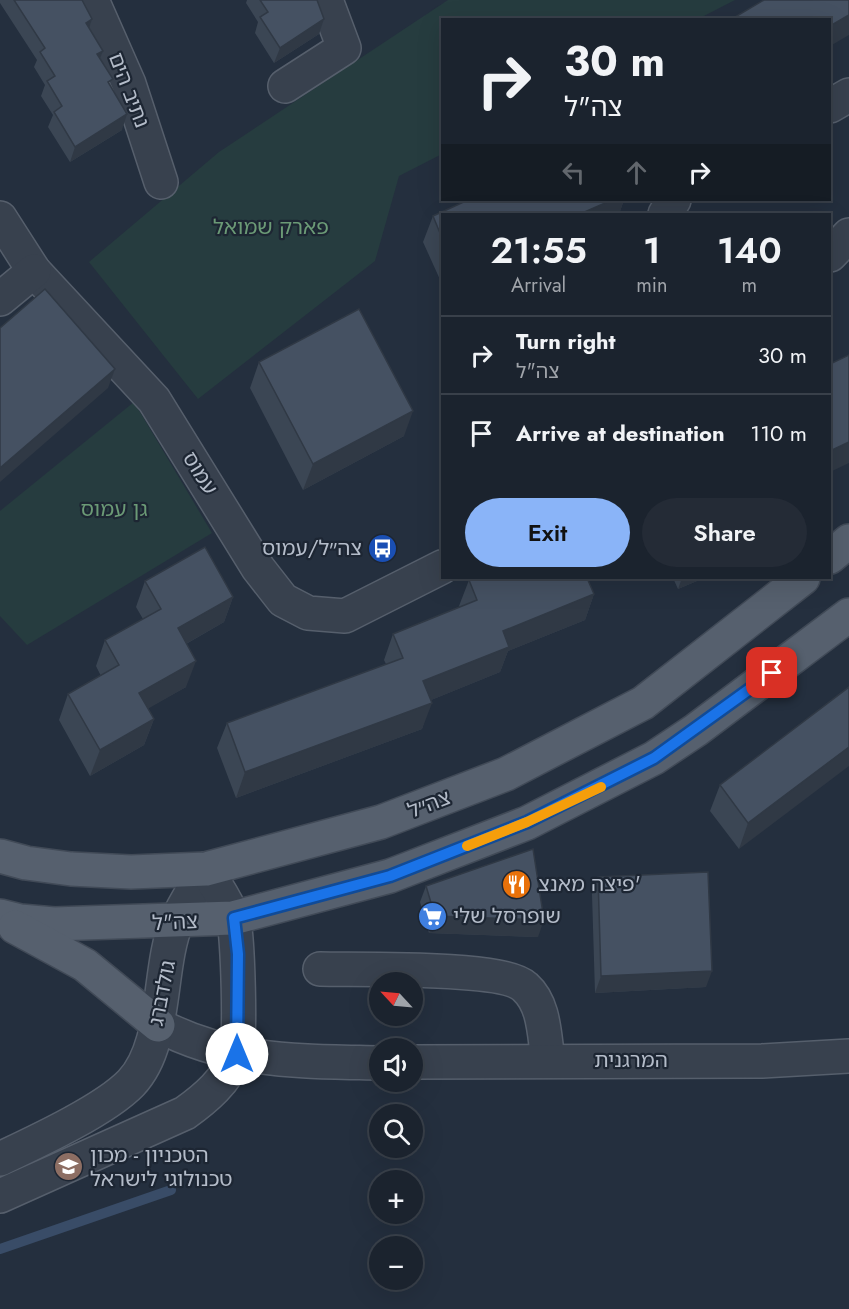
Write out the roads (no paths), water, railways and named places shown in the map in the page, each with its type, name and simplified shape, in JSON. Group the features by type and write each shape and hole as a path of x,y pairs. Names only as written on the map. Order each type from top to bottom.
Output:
{"main road":[{"path":"831,556 849,541"},
{"name":"צה״ל","path":"0,856 52,867 91,870 131,872 206,869 381,822 506,774 643,703 802,579"},
{"name":"צה\"ל","path":"0,916 20,921 54,924 176,922 234,918 390,876 527,822 609,783 696,730 849,615"},
{"path":"0,920 85,965 158,1025"}],"street":[{"name":"נתיב הים","path":"92,0 129,84 161,182"},
{"path":"285,86 344,48 326,0"},
{"path":"831,105 849,94"},
{"name":"עמוס","path":"0,218 34,271 154,400 258,568 283,600 308,613 345,616 441,568"},
{"path":"831,254 849,235"},
{"path":"0,299 34,271"},
{"path":"0,1196 185,1113 207,1098 223,1078 237,1054 238,954 234,918 206,869"},
{"name":"גולדברג","path":"0,1158 113,1099 133,1081 148,1052 158,1025 176,922 206,869"},
{"path":"320,969 494,975 524,985 540,1005 548,1060"},
{"path":"158,1025 186,1040 237,1054 278,1061 369,1063"},
{"name":"המרגנית","path":"423,1062 762,1061 849,1056"}],"waterway":[{"path":"0,1249 171,1190"}],"place":[{"name":"צה״ל/עמוס","path":"383,548"},
{"name":"פיצה מאנצ'","path":"517,884"},
{"name":"שופרסל שלי","path":"432,916"},
{"name":"הטכניון - מכון טכנולוגי לישראל","path":"69,1167"}],"park label":[{"name":"פארק שמואל","path":"271,227"},
{"name":"גן עמוס","path":"114,509"}]}
